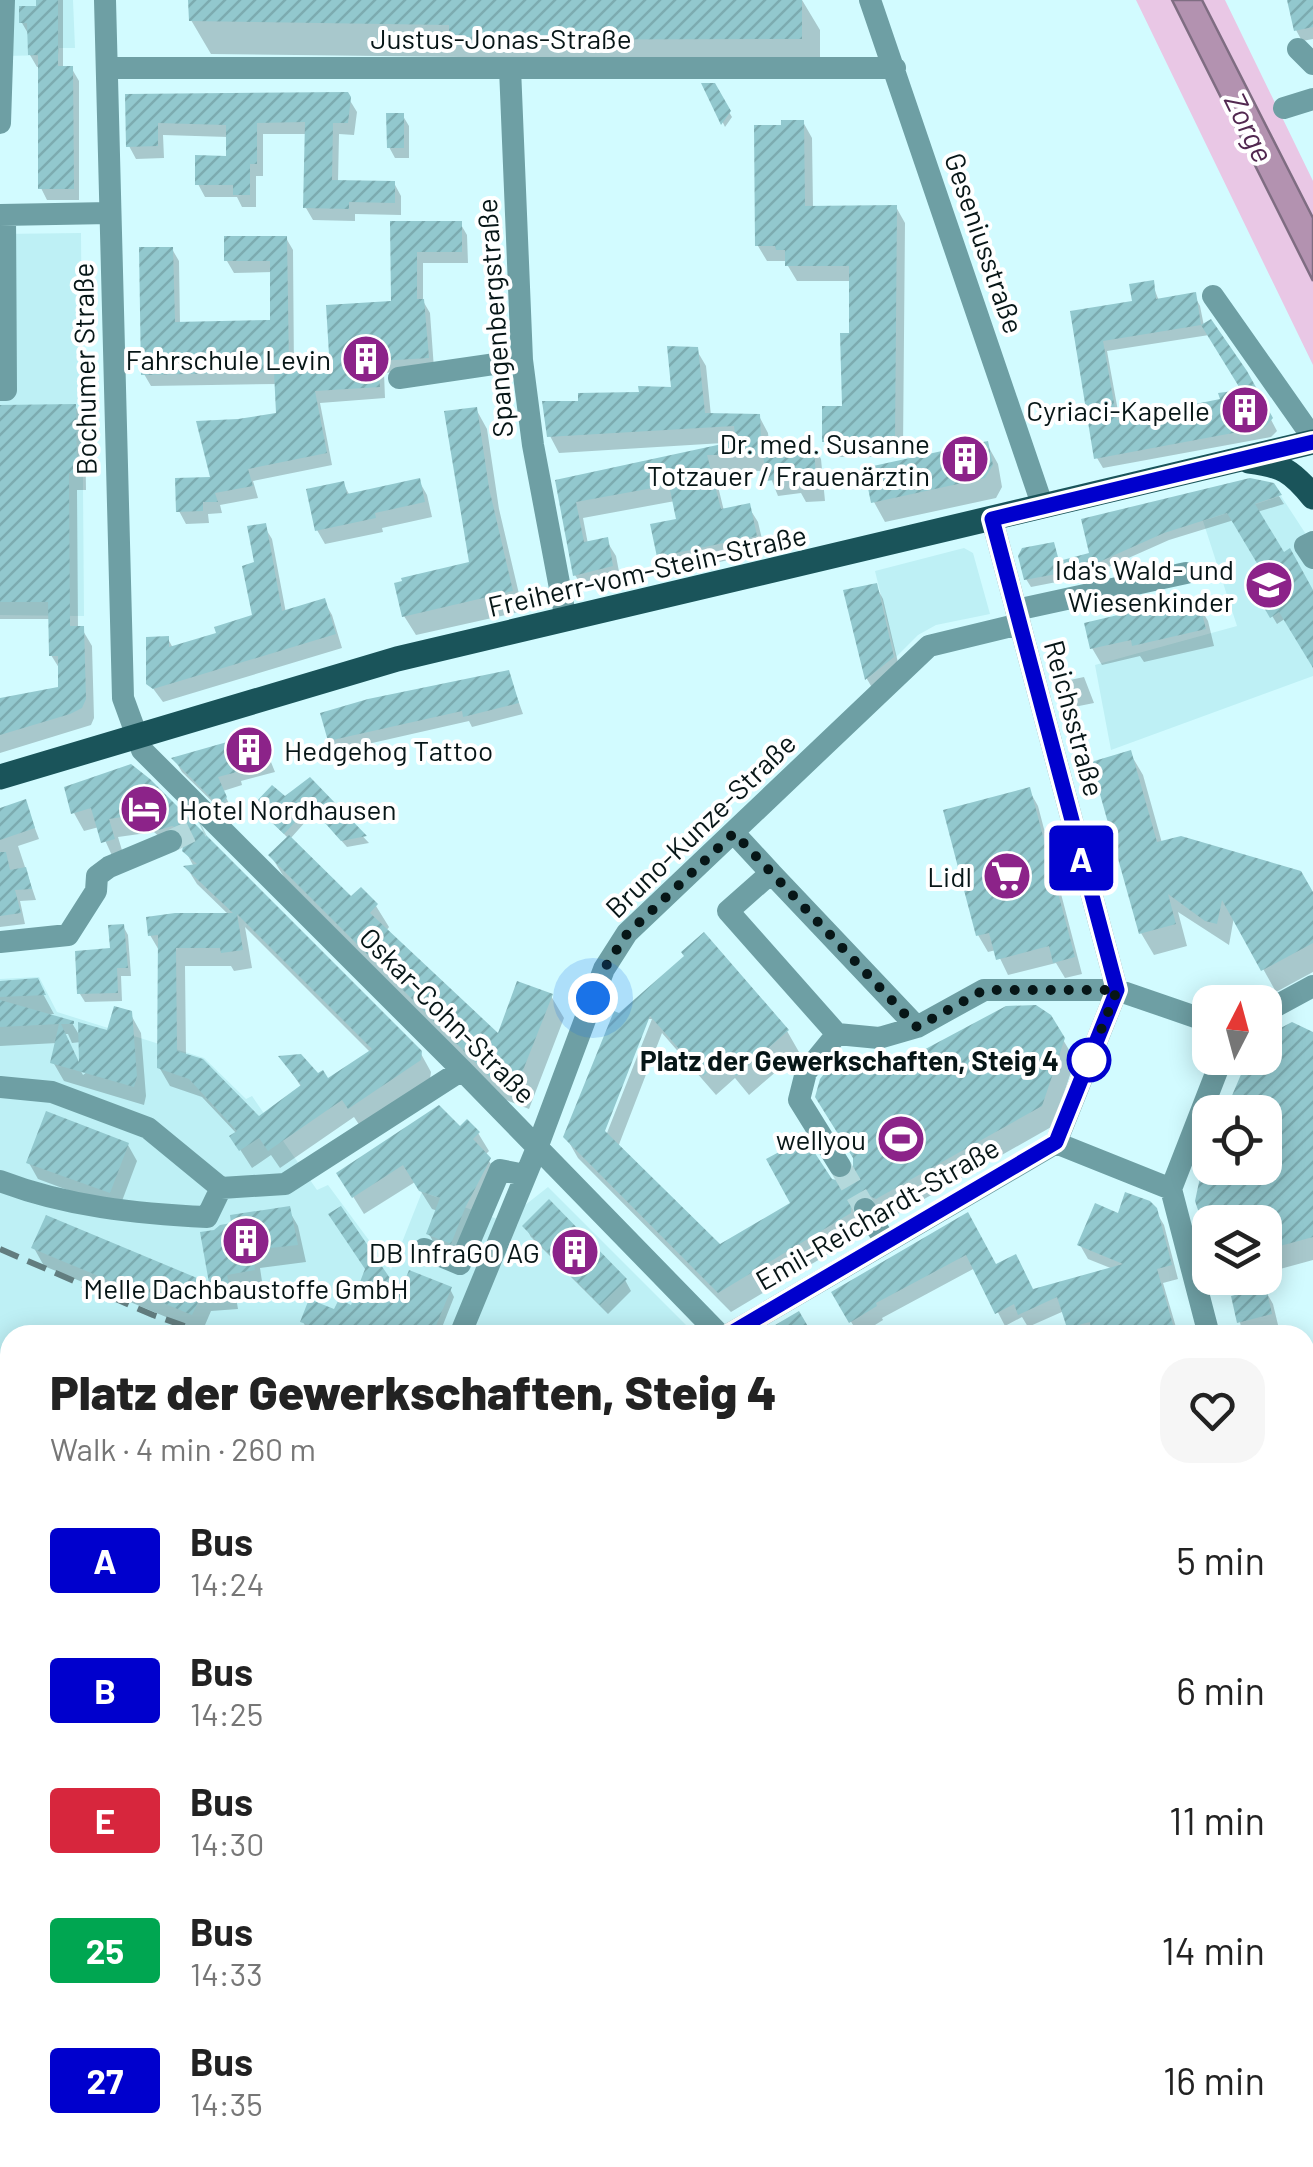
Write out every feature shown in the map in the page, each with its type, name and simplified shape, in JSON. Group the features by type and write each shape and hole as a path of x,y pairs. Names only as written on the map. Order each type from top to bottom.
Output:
{"main road":[{"name":"Freiherr-vom-Stein-Straße","path":"0,778 397,659 1313,440"},
{"path":"1239,460 1274,465 1290,472 1313,496"}],"street":[{"path":"0,123 4,0"},
{"name":"Bochumer Straße","path":"105,0 123,698 136,735"},
{"name":"Geseniusstraße","path":"870,0 1043,506"},
{"name":"Justus-Jonas-Straße","path":"107,68 895,68"},
{"name":"Spangenbergstraße","path":"510,68 522,360 532,445 566,620"},
{"path":"1284,108 1313,99"},
{"path":"0,390 6,390 3,215 110,213"},
{"path":"1213,296 1313,440"},
{"path":"400,378 522,360"},
{"name":"Reichsstraße","path":"992,519 1117,990"},
{"path":"1313,542 1305,546 1313,558"},
{"path":"1313,568 1313,576"},
{"name":"Bruno-Kunze-Straße","path":"464,1325 587,1013 627,934 929,646 1018,617 1186,573"},
{"name":"Oskar-Cohn-Straße","path":"136,735 142,750 207,824 462,1070 714,1325"},
{"path":"734,833 917,1027"},
{"path":"0,942 68,935 96,892 97,876 172,841"},
{"path":"770,872 728,911 838,1034 878,1038 917,1027 984,990 1117,990 1192,1016"},
{"path":"1282,1003 1313,986"},
{"path":"1117,990 1056,1142 1171,1188"},
{"path":"838,1034 806,1072 799,1100 840,1166"},
{"path":"0,1087 52,1092 148,1128 227,1188 285,1184 462,1070"},
{"path":"1207,1325 1171,1188 1215,1075"},
{"name":"Emil-Reichardt-Straße","path":"741,1325 1056,1142"},
{"path":"424,1249 460,1264 500,1170 524,1179"},
{"path":"0,1180 39,1196 173,1216 207,1216 227,1188"},
{"path":"865,1209 885,1241"}],"shaded area":[{"path":"0,0 73,0 75,48 59,48 58,55 0,56"},
{"path":"1136,0 1172,0 1313,281 1313,365"},
{"path":"1202,0 1225,0 1313,181 1313,218"},
{"path":"81,233 84,616 0,615 0,234"},
{"name":"Ida's Wald- und Wiesenkinder","path":"1281,496 1313,545 1313,676 1111,750 1095,665 1237,626 1203,521"},
{"path":"964,548 973,553 990,614 936,625 918,635 896,657 875,571"},
{"path":"39,977 57,1012 204,1058 246,1099 252,1096 317,1190 328,1185 391,1270 422,1192 517,1226 524,1206 548,1187 686,1325 0,1325 0,979"}],"water":[{"name":"Zorge","path":"1172,0 1202,0 1313,218 1313,281"}],"building":[{"path":"36,0 58,0 58,66 73,66 74,189 38,189 38,55 28,55 27,23 19,23 19,6 36,6"},
{"path":"188,0 802,0 802,39 449,40 449,25 189,21"},
{"path":"1287,0 1313,0 1313,27 1294,31"},
{"path":"701,83 715,83 731,111 721,125"},
{"path":"348,92 348,123 333,123 332,180 395,181 395,203 349,202 349,209 303,208 305,122 257,123 257,164 250,164 250,195 233,195 233,185 195,185 195,155 226,156 226,125 158,123 158,146 126,147 125,94"},
{"path":"386,113 404,113 404,148 387,148"},
{"path":"781,120 804,120 805,206 897,205 895,442 822,442 822,406 842,406 840,333 849,333 849,266 785,266 785,250 755,246 754,125 781,125"},
{"path":"390,221 462,221 462,252 417,252 417,299 424,299 429,358 378,361 380,387 315,391 327,453 248,469 253,486 215,493 218,502 203,502 203,511 176,512 175,478 210,477 196,421 276,413 274,372 141,375 139,247 173,247 175,322 270,320 270,261 224,261 224,236 287,236 289,371 330,371 326,305 391,301"},
{"path":"1154,280 1156,299 1196,292 1201,325 1211,319 1273,418 1265,427 1094,459 1070,311 1132,301 1129,284","holes":["1201,325 1241,390 1218,393 1220,399 1117,420 1103,341"]},
{"path":"667,346 698,347 705,413 760,414 761,440 813,440 817,485 794,486 793,477 767,481 763,455 707,455 721,509 750,503 757,536 657,557 650,524 676,519 669,485 576,502 584,542 608,537 613,566 573,576 555,480 736,441 734,426 547,437 542,401 578,401 578,393 639,392 638,386 671,387"},
{"path":"76,404 77,473 69,473 70,626 84,626 86,699 82,708 70,714 0,735 0,698 58,687 58,656 49,656 48,602 0,602 0,405"},
{"path":"477,407 489,488 513,591 402,617 394,583 469,562 444,411"},
{"path":"988,441 993,465 985,478 871,503 864,468"},
{"path":"420,478 425,502 315,531 306,489 344,481 347,494"},
{"path":"1250,478 1274,483 1282,495 1255,504 1284,552 1290,548 1313,590 1313,668 1279,612 1270,618 1250,583 1264,575 1227,513 1164,533 1063,578 1062,573 1024,580 1018,556 1022,548 1054,542 1059,561 1089,553 1081,519"},
{"path":"266,523 282,611 325,598 336,634 153,689 146,684 146,637 169,636 169,647 216,633 214,627 252,615 242,566 254,562 247,526"},
{"path":"877,583 894,657 865,680 843,590"},
{"path":"1199,602 1206,629 1132,646 1131,640 1090,649 1084,623 1143,609 1145,614"},
{"path":"509,670 519,703 463,717 462,711 328,741 320,713 368,699"},
{"path":"262,732 269,758 218,777 227,797 220,807 171,758"},
{"path":"1131,750 1157,842 1181,836 1301,871 1313,892 1313,943 1261,971 1222,900 1217,924 1205,921 1168,894 1176,924 1139,934 1091,762"},
{"path":"131,764 422,1051 421,1060 348,1109 342,1100 268,1151 259,1138 239,1151 229,1136 237,1131 189,1079 157,1068 158,935 148,936 146,917 233,913 183,866 197,864 182,851 185,836 179,829 172,826 159,830 142,814 109,819 115,839 101,843 91,808 71,814 64,787","holes":["237,914 372,1049 328,1078 301,1054 278,1056 301,1085 259,1116 203,1059 177,1051 176,948 220,948 221,953 243,950"]},
{"path":"310,777 367,836 341,841 310,806 284,834 253,805 272,785 285,796"},
{"name":"Lidl","path":"1030,787 1075,957 1053,963 1049,946 996,960 989,933 976,936 943,810"},
{"path":"26,799 35,828 0,840 0,808"},
{"path":"289,835 351,896 361,887 378,904 370,913 498,1033 517,981 553,994 516,1088 491,1078 268,855"},
{"path":"0,852 6,852 10,870 26,867 32,889 15,890 21,913 0,916"},
{"path":"124,924 128,968 117,968 118,993 77,994 75,951 110,948 108,925"},
{"path":"704,932 789,1030 736,1076 722,1060 703,1076 650,1016 605,1131 720,1244 790,1203 766,1159 805,1138 832,1179 841,1181 853,1174 853,1158 815,1097 820,1079 839,1064 918,1053 1006,1006 1036,1005 1051,1015 1065,1038 1042,1106 876,1199 865,1194 858,1196 851,1203 851,1213 718,1293 563,1137 614,1011 619,1013 684,956 681,952"},
{"path":"38,978 46,995 0,997 0,981"},
{"path":"0,1000 74,1021 61,1024 79,1062 78,1022 107,1030 114,1006 132,1011 137,1076 134,1087 50,1063 59,1024 0,1027"},
{"path":"1292,1022 1313,1032 1313,1237 1282,1245 1282,1205 1196,1205 1195,1201 1198,1185 1282,1185 1282,1095 1232,1095 1241,1075 1282,1075 1282,1027"},
{"path":"439,1105 460,1126 467,1119 480,1132 473,1139 491,1158 451,1244 426,1234 440,1198 419,1191 403,1165 352,1198 336,1173"},
{"path":"46,1111 129,1143 110,1193 26,1163"},
{"path":"1125,1192 1150,1201 1157,1208 1172,1265 1157,1269 1173,1325 1066,1325 1057,1297 1018,1315 1014,1304 995,1314 966,1255 876,1303 877,1306 849,1323 831,1292 968,1212 996,1264 1016,1254 1033,1289 1123,1264 1077,1245 1095,1203 1118,1213"},
{"name":"DB InfraGO AG","path":"549,1199 627,1279 600,1305 522,1226"},
{"path":"290,1206 298,1245 252,1250 255,1270 227,1275 230,1291 202,1294 192,1315 31,1248 46,1215 209,1283 200,1232 231,1223 230,1215"},
{"path":"341,1206 400,1293 409,1270 452,1287 436,1325 300,1322 309,1299 334,1309 339,1299 351,1305 365,1269 328,1214"},
{"path":"1268,1295 1272,1314 1237,1323 1231,1296"},
{"path":"799,1311 807,1325 775,1325"}],"tunnel":[{"path":"171,841 202,826"},
{"path":"840,1166 865,1209"}],"railway":[{"path":"0,1249 182,1325"}],"bus line":[{"name":"A","path":"745,1325 1056,1142 1117,990 992,519 1313,442"}],"place":[{"name":"Fahrschule Levin","path":"366,359"},
{"name":"Cyriaci-Kapelle","path":"1245,410"},
{"name":"Dr. med. Susanne Totzauer / Frauenärztin","path":"965,459"},
{"name":"Ida's Wald- und Wiesenkinder","path":"1269,585"},
{"name":"Hedgehog Tattoo","path":"249,750"},
{"name":"Hotel Nordhausen","path":"144,809"},
{"name":"Lidl","path":"1007,876"},
{"name":"Platz der Gewerkschaften, Steig 4","path":"1089,1060"},
{"name":"wellyou","path":"901,1139"},
{"name":"Melle Dachbaustoffe GmbH","path":"246,1241"},
{"name":"DB InfraGO AG","path":"575,1252"}],"route":[{"path":"593,998 604,969 627,934 734,833 917,1027 984,990 1117,990 1089,1060"}]}
